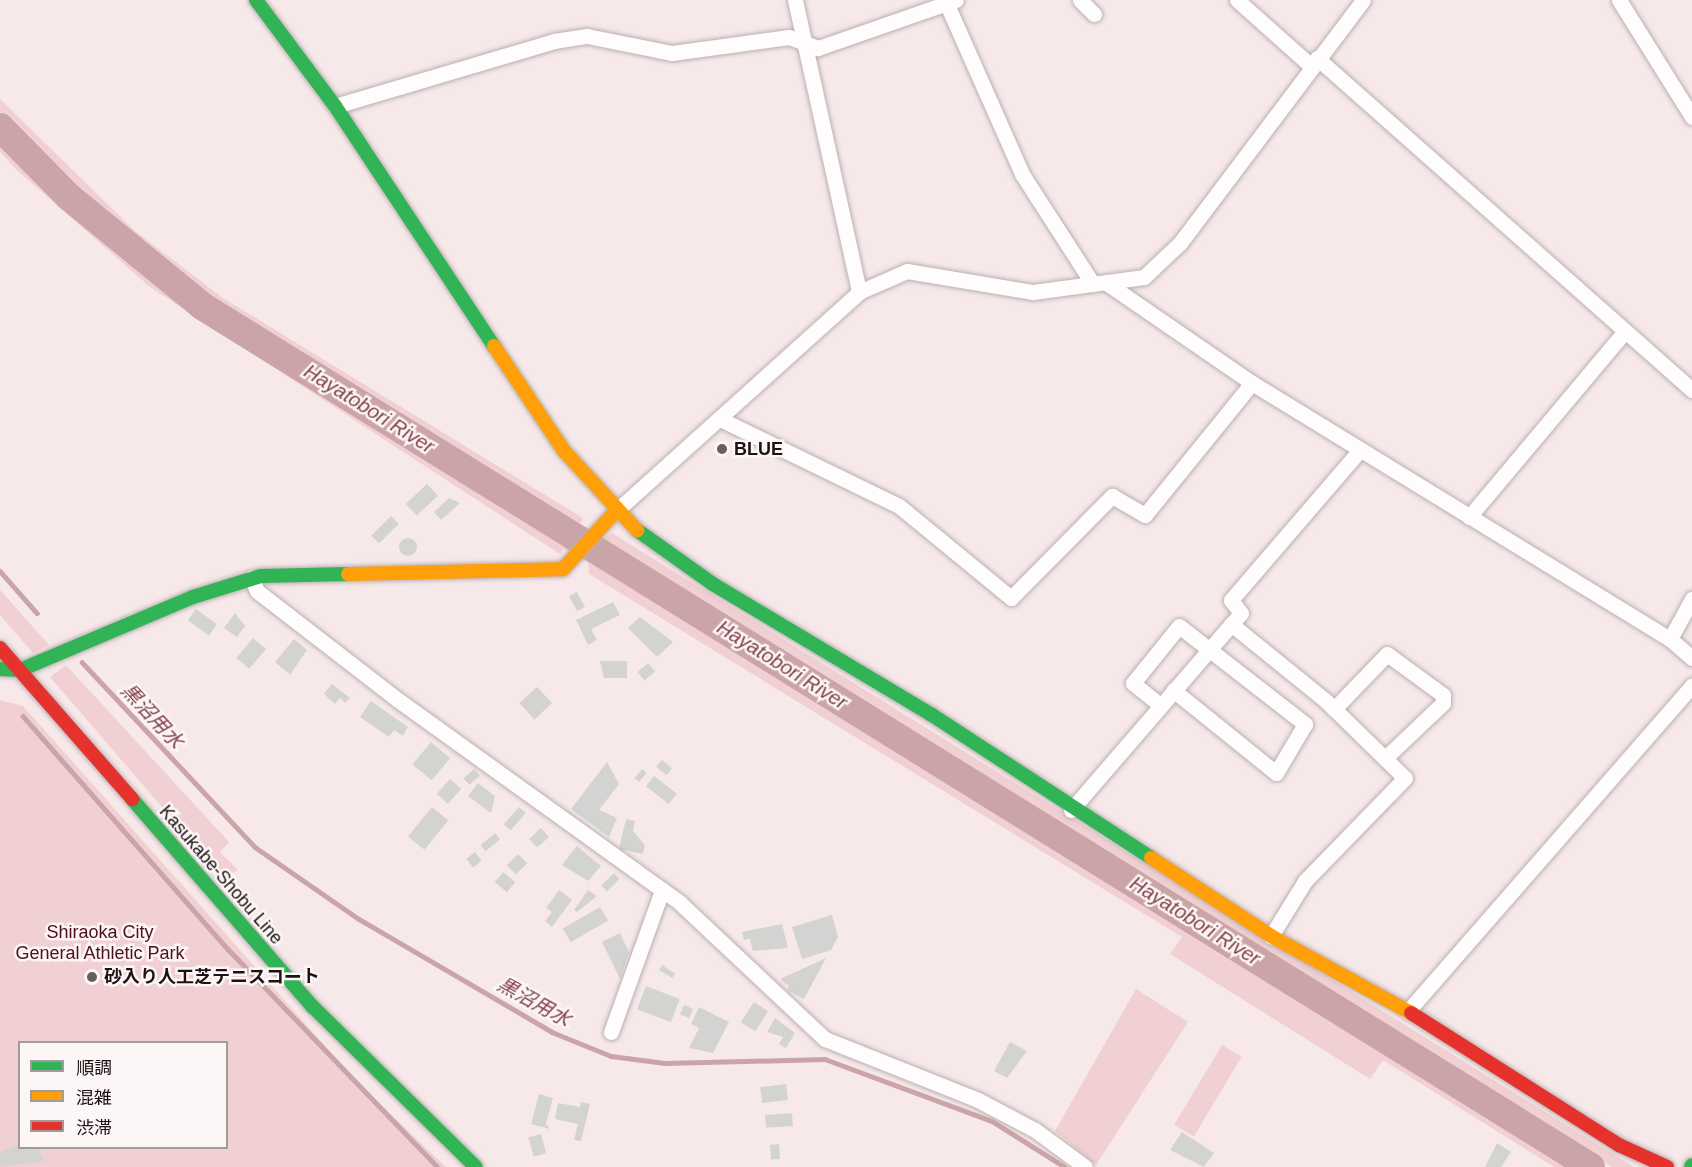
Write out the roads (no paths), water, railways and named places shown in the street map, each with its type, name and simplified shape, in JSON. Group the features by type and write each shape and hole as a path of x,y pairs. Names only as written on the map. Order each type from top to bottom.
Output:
{"street":[{"path":"256,0 335,106 500,359 615,512 712,584 932,715 1071,810 1271,936 1408,1011 1619,1145 1667,1167"},
{"path":"795,0 859,292"},
{"path":"1080,0 1094,14"},
{"path":"1238,0 1314,62 1692,390"},
{"path":"0,669 20,670 251,578 309,571 563,569 575,559 597,526 720,419 859,292 907,271 1033,292 1144,277 1180,243 1314,62 1364,0"},
{"path":"1618,0 1692,117"},
{"path":"335,106 461,66 587,36 672,53 789,38 818,48 949,2 1022,174 1101,284 1359,451 1670,639 1692,658"},
{"path":"1469,517 1624,332"},
{"path":"720,419 899,506 1011,598 1112,496 1145,515 1252,383"},
{"path":"1071,810 1241,613 1231,600 1359,451"},
{"path":"251,578 257,591 398,700 662,890 711,930 825,1039 978,1100 1035,1130 1084,1167"},
{"path":"1670,639 1692,599"},
{"path":"1231,624 1334,709 1405,778 1305,881 1271,936"},
{"path":"1160,705 1133,683 1179,626 1305,724 1276,773 1173,690"},
{"name":"Kasukabe-Shobu Line","path":"0,648 313,1007 476,1167"},
{"path":"1334,709 1387,654 1443,695 1443,703 1385,758"},
{"path":"1408,1011 1692,686"},
{"path":"611,1032 662,890"}],"waterway":[{"name":"Hayatobori River","path":"0,127 69,197 202,306 1591,1167"},
{"name":"黒沼用水","path":"0,571 37,613"},
{"name":"黒沼用水","path":"82,662 255,847 359,919 552,1032 611,1056 665,1063 825,1059 992,1121 1065,1167"},
{"path":"23,716 228,949 438,1167"}],"place":[{"name":"BLUE","path":"722,449"},
{"name":"砂入り人工芝テニスコート","path":"92,977"}],"park label":[{"name":"Shiraoka City General Athletic Park","path":"100,943"}]}
